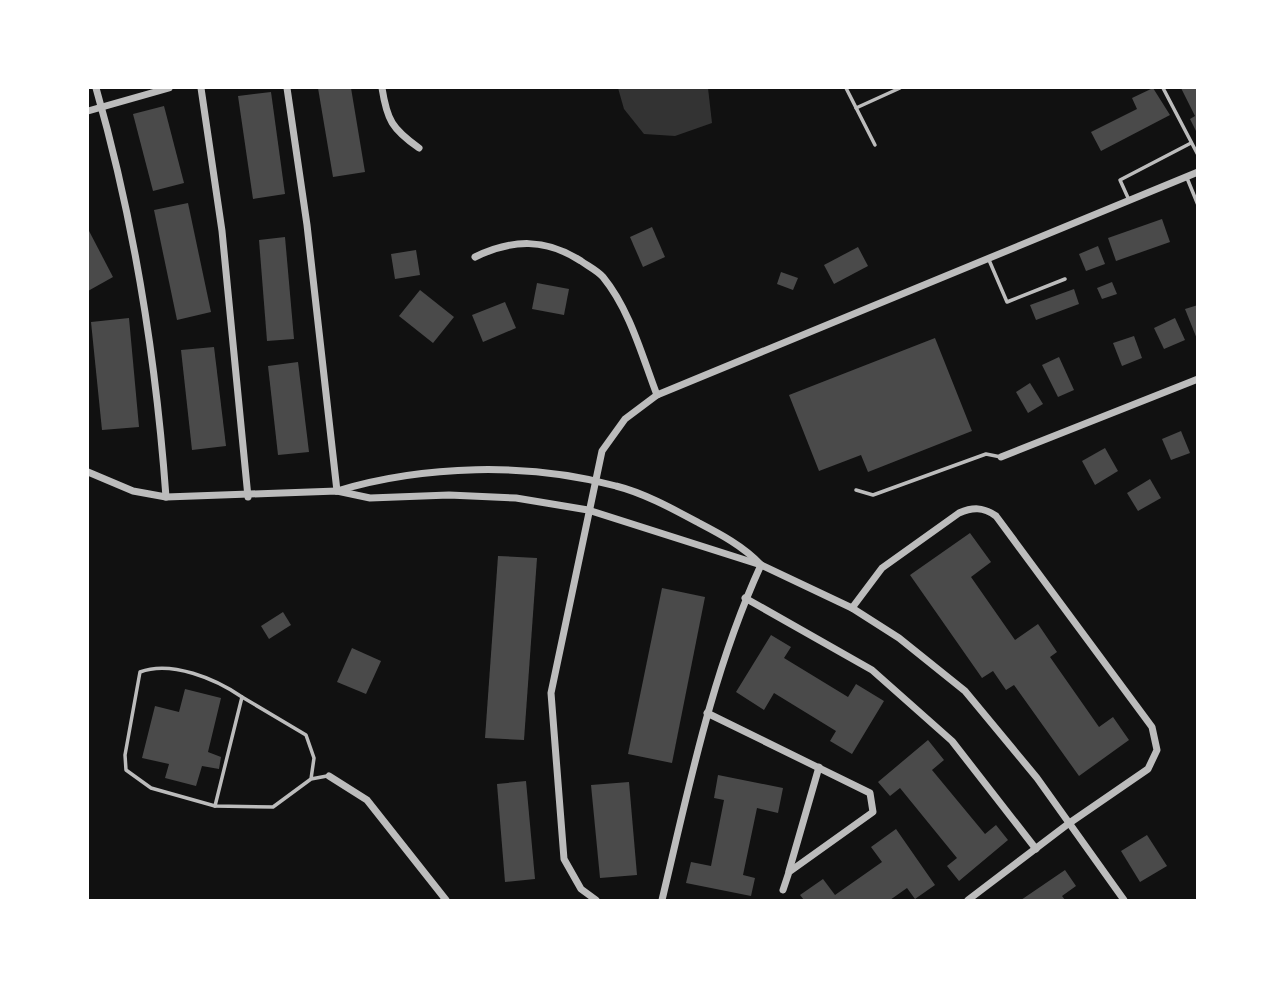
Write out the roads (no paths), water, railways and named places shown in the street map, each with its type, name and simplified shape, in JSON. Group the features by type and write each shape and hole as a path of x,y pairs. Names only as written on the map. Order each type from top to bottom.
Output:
{"street":[{"path":"96,88 145,308 160,409 166,497"},
{"path":"88,111 101,105 169,88"},
{"path":"201,88 222,231 248,497"},
{"path":"287,88 307,225 337,491"},
{"path":"382,88 386,112 396,131 419,148"},
{"path":"596,901 581,889 565,859 551,692 602,451 625,419 657,395 1198,172"},
{"path":"475,257 498,246 543,244 565,251 602,276 630,326 657,395"},
{"path":"1001,457 1198,379"},
{"path":"88,472 133,491 166,497 248,497 337,491 374,480 498,471 540,473 617,486 679,512 747,551 761,565"},
{"path":"337,491 370,498 449,495 516,498 588,510 761,565 852,608 898,638 965,691 1037,778 1124,901"},
{"path":"852,608 882,568 959,513 978,508 996,516 1153,727 1157,750 1148,769 1068,824 969,900"},
{"path":"662,901 707,713 745,598 761,565"},
{"path":"745,598 872,670 952,741 1036,849"},
{"path":"707,713 870,793 873,812 789,872"},
{"path":"783,890 819,767"},
{"path":"329,776 367,800 446,901"}],"lane":[{"path":"846,88 875,145"},
{"path":"856,108 900,88"},
{"path":"1163,88 1198,155"},
{"path":"1129,200 1120,180 1191,143"},
{"path":"1186,176 1198,205"},
{"path":"988,258 1006,302 1065,278"},
{"path":"856,490 873,495 986,454 1001,457"},
{"path":"311,779 314,758 306,735 220,682 156,666 140,672 125,755 126,770 151,788 215,806 273,807 311,779 329,776"},
{"path":"215,806 242,697"}]}
